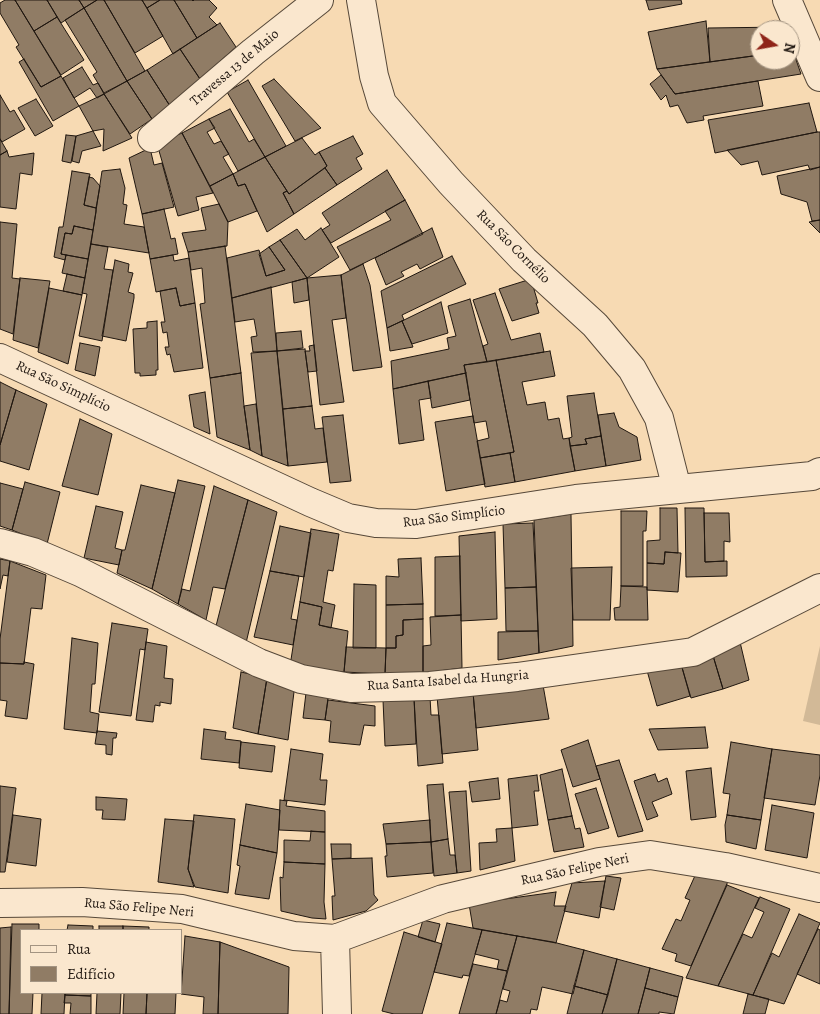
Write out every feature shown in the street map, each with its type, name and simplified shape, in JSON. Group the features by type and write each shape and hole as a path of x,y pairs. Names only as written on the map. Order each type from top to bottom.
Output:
{"street":[{"name":"Travessa 13 de Maio","path":"152,138 253,52 320,0"},
{"name":"Rua São Cornélio","path":"361,0 374,76 382,103 451,183 524,260 595,324 632,369 659,418 678,489"},
{"path":"787,0 820,77"},
{"name":"Rua São Simplício","path":"0,358 310,502 348,518 376,524 416,524 576,500 812,476 820,472"},
{"name":"Rua Santa Isabel da Hungria","path":"0,543 33,552 80,572 259,663 301,679 351,688 430,686 517,677 694,652 820,588"},
{"name":"Rua São Felipe Neri","path":"0,903 82,902 182,909 294,936 335,939 443,899 599,862 650,855 725,867 820,888"},
{"path":"335,939 337,1014"}],"shaded area":[{"path":"820,646 820,725 803,721"}],"building":[{"path":"5,0 15,0 61,76 41,87 16,47 19,45 0,13 0,3"},
{"path":"15,0 47,0 57,17 34,31"},
{"path":"47,0 79,0 84,8 61,23"},
{"path":"79,0 97,0 84,8"},
{"path":"97,0 104,0 145,71 127,81 84,8"},
{"path":"104,0 142,0 163,36 135,53"},
{"path":"142,0 160,0 147,8"},
{"path":"160,0 174,0 197,38 173,54 147,8"},
{"path":"174,0 209,0 217,8 209,17 217,25 197,38"},
{"path":"646,0 681,0 682,4 649,10"},
{"path":"84,8 127,81 104,93 93,75 97,72 65,20"},
{"path":"57,17 84,60 61,75 34,31"},
{"path":"706,21 710,62 657,69 648,32"},
{"path":"220,23 236,47 200,79 180,49"},
{"path":"750,27 750,56 710,62 708,28"},
{"path":"180,49 200,79 170,106 147,70"},
{"path":"750,56 750,70 800,70 801,74 675,94 657,69"},
{"path":"24,59 41,87 61,76 79,106 53,121 19,62"},
{"path":"82,67 93,85 98,83 104,94 97,98 90,88 74,98 63,78"},
{"path":"147,70 170,106 152,119 127,81"},
{"path":"661,75 675,94 758,81 763,106 703,116 704,120 687,123 678,105 670,107 666,95 661,100 650,84"},
{"path":"274,79 321,128 295,141 262,86"},
{"path":"248,80 286,146 265,157 227,92"},
{"path":"127,81 152,119 130,134 104,94"},
{"path":"104,94 132,138 103,151 104,129 93,131 79,106"},
{"path":"0,95 10,112 14,110 25,129 2,142 0,139"},
{"path":"36,99 53,126 35,136 18,108"},
{"path":"809,103 817,132 715,153 708,120"},
{"path":"230,109 249,142 254,139 265,157 238,171 209,119"},
{"path":"209,119 215,128 207,132 214,144 221,141 229,154 223,157 233,174 210,186 182,133"},
{"path":"93,131 101,146 82,151 79,163 72,161 76,136"},
{"path":"820,132 820,167 810,170 808,165 762,175 758,161 741,165 727,150"},
{"path":"182,133 213,193 196,197 199,210 178,216 157,144"},
{"path":"66,135 76,136 71,163 62,161"},
{"path":"353,136 363,154 356,158 362,169 337,185 325,168 327,166 319,152"},
{"path":"302,138 315,155 319,152 327,166 289,194 265,157"},
{"path":"0,139 7,151 0,155"},
{"path":"150,148 154,165 162,163 174,207 142,214 129,158"},
{"path":"7,151 9,157 34,153 32,175 20,173 16,209 0,207 0,155"},
{"path":"265,157 287,191 283,193 294,214 267,232 245,184 238,186 233,174"},
{"path":"820,167 820,220 812,221 807,202 781,194 777,176"},
{"path":"325,168 337,185 294,214 283,193 287,191 289,194"},
{"path":"120,169 125,188 123,204 127,205 124,224 144,227 149,253 91,244 102,171"},
{"path":"387,170 405,200 331,243 322,230 330,225 322,213"},
{"path":"72,171 90,174 84,205 96,208 96,212 93,230 74,226 72,234 65,233 61,254 66,255 65,260 54,257 59,227 63,227"},
{"path":"233,174 238,186 245,184 257,211 228,222 210,186"},
{"path":"89,177 93,178 100,186 96,208 84,205"},
{"path":"405,200 423,234 350,270 337,247 391,220 385,211"},
{"path":"219,204 228,222 227,246 188,252 182,233 206,230 201,208"},
{"path":"164,209 171,239 175,238 178,254 150,259 142,214"},
{"path":"820,220 820,233 809,222"},
{"path":"0,222 17,224 12,278 20,279 13,334 0,329"},
{"path":"74,226 93,230 88,259 61,254 65,233 72,234"},
{"path":"321,228 339,257 307,278 280,240 297,229 305,240"},
{"path":"432,228 443,257 420,269 417,264 401,272 404,276 386,285 375,258"},
{"path":"280,240 307,278 232,298 227,258 259,250 266,276 285,270 269,247"},
{"path":"91,244 108,247 104,269 113,270 102,341 79,336 87,294 82,293"},
{"path":"225,246 241,373 210,378 200,304 205,303 202,268 191,270 188,252"},
{"path":"269,247 285,270 266,276 259,254"},
{"path":"66,255 88,259 85,278 62,273"},
{"path":"173,255 174,261 189,258 195,303 180,306 176,288 156,292 150,259"},
{"path":"452,256 466,284 402,315 404,320 387,328 381,291"},
{"path":"115,260 129,264 128,272 133,273 128,292 134,294 134,298 126,341 102,336"},
{"path":"363,264 370,285 382,367 353,371 341,275"},
{"path":"67,274 85,278 82,295 63,291"},
{"path":"341,275 346,318 332,320 344,402 320,405 307,278"},
{"path":"20,278 50,281 38,348 13,340"},
{"path":"307,278 309,300 294,303 292,282"},
{"path":"531,279 539,313 512,321 499,289"},
{"path":"271,287 277,351 253,352 251,337 257,336 254,319 235,322 232,298"},
{"path":"49,288 82,295 68,364 38,352"},
{"path":"176,288 180,306 195,303 203,368 174,372 170,354 167,355 165,347 169,347 167,332 163,333 161,322 165,322 160,291"},
{"path":"495,293 511,340 540,333 544,352 487,362 483,346 488,344 473,300"},
{"path":"470,299 487,362 464,365 466,373 393,389 391,361 449,349 447,338 456,336 448,306"},
{"path":"441,302 448,333 412,344 402,321"},
{"path":"157,321 158,370 156,370 156,375 140,376 140,373 135,373 133,329 147,328 147,322"},
{"path":"402,321 413,347 390,351 387,328"},
{"path":"301,331 303,348 277,351 276,333"},
{"path":"80,343 100,347 95,376 75,370"},
{"path":"314,345 317,371 308,372 305,351 310,351 309,346"},
{"path":"305,349 312,406 283,409 277,351"},
{"path":"277,351 288,466 262,456 251,353"},
{"path":"550,351 555,376 522,382 527,405 545,402 548,420 559,418 563,439 569,438 575,471 515,482 510,453 514,452 496,360"},
{"path":"496,360 514,452 480,458 477,441 489,438 486,421 474,423 464,365"},
{"path":"241,373 250,450 217,437 210,378"},
{"path":"466,373 470,400 432,408 428,381"},
{"path":"428,381 431,398 419,400 424,440 399,444 393,389"},
{"path":"0,382 16,390 0,445"},
{"path":"16,390 47,404 29,470 0,461 0,445"},
{"path":"205,392 210,434 194,427 189,395"},
{"path":"594,393 601,436 585,439 587,444 570,446 569,438 572,437 567,396"},
{"path":"256,404 262,456 250,450 244,406"},
{"path":"312,406 315,429 323,428 327,462 288,466 283,409"},
{"path":"614,413 619,427 637,437 641,460 606,466 598,415"},
{"path":"343,415 351,481 330,483 322,417"},
{"path":"473,416 485,484 446,491 435,422"},
{"path":"80,419 112,434 98,495 62,486"},
{"path":"601,436 606,466 575,471 570,446 587,444 585,439"},
{"path":"510,453 515,482 485,487 480,458"},
{"path":"178,480 205,486 178,604 152,589"},
{"path":"25,482 60,492 47,544 12,530"},
{"path":"0,483 23,489 12,530 0,526"},
{"path":"141,485 175,493 152,589 117,573 122,550 125,550"},
{"path":"214,486 248,500 225,589 213,587 206,620 178,604 182,589 190,591"},
{"path":"248,500 277,512 246,643 216,626"},
{"path":"96,506 123,512 115,548 122,550 119,565 84,558"},
{"path":"660,508 677,508 678,553 665,552 664,564 647,563 647,541 660,540"},
{"path":"685,508 704,508 705,562 727,561 727,576 686,577"},
{"path":"621,511 647,511 646,531 643,531 643,586 621,586"},
{"path":"704,513 729,513 730,542 724,541 724,561 705,562"},
{"path":"571,514 573,646 539,653 534,520"},
{"path":"533,523 536,587 505,588 503,524"},
{"path":"280,526 311,533 304,577 270,571"},
{"path":"311,529 339,534 333,571 328,570 323,602 335,605 331,628 319,625 322,607 300,602"},
{"path":"495,532 497,619 461,621 459,536"},
{"path":"665,552 681,553 678,592 647,590 647,563 664,564"},
{"path":"460,556 461,615 435,616 435,557"},
{"path":"421,558 423,604 386,605 386,576 399,577 398,559"},
{"path":"0,559 10,561 8,576 3,575 0,589"},
{"path":"10,561 46,575 42,609 31,608 24,664 0,663 0,639"},
{"path":"612,567 610,620 573,620 571,568"},
{"path":"270,571 299,576 291,619 297,620 293,645 254,637"},
{"path":"354,584 376,585 376,648 353,648"},
{"path":"621,586 647,587 648,620 615,620 614,608 620,607"},
{"path":"536,587 538,631 506,631 505,588"},
{"path":"300,602 322,607 319,625 348,631 344,672 290,666"},
{"path":"423,604 423,619 403,620 403,635 396,636 396,648 386,648 386,605"},
{"path":"461,615 462,668 423,673 423,646 431,645 430,617"},
{"path":"423,619 423,673 385,674 386,648 396,648 396,636 403,635 403,620"},
{"path":"112,623 148,629 145,650 140,649 131,716 99,712"},
{"path":"538,631 539,653 498,660 498,632"},
{"path":"72,638 98,643 95,684 92,684 90,712 99,714 97,733 64,729"},
{"path":"146,642 167,646 164,678 173,679 171,704 160,702 160,706 155,705 153,722 136,720"},
{"path":"740,642 749,680 723,689 711,649"},
{"path":"346,647 386,648 385,674 344,672"},
{"path":"711,649 723,689 691,698 679,657"},
{"path":"679,657 690,696 657,706 646,667"},
{"path":"24,662 34,664 27,719 5,716 7,701 0,700 0,663 24,664"},
{"path":"241,672 267,678 258,734 233,728"},
{"path":"267,678 295,684 288,740 258,734"},
{"path":"543,685 549,719 476,728 473,692"},
{"path":"473,692 478,750 442,754 437,696"},
{"path":"306,693 328,698 325,720 303,718"},
{"path":"430,697 431,715 439,715 443,763 418,766 414,698"},
{"path":"414,698 416,744 385,746 383,700"},
{"path":"328,700 375,706 375,726 364,725 360,745 329,742 331,721 325,720"},
{"path":"705,727 708,748 658,750 649,729"},
{"path":"204,729 226,732 225,739 241,741 239,763 201,759"},
{"path":"97,731 117,733 116,738 113,738 112,755 106,754 106,745 95,744"},
{"path":"588,740 600,779 573,787 561,750"},
{"path":"241,742 275,746 272,772 239,768"},
{"path":"731,742 772,749 761,820 727,815 730,794 723,793"},
{"path":"291,749 323,754 320,780 327,780 325,805 284,800"},
{"path":"772,749 820,755 820,775 815,805 764,798"},
{"path":"619,760 643,831 618,837 596,766"},
{"path":"711,768 716,817 691,820 686,771"},
{"path":"562,769 572,816 548,820 540,775"},
{"path":"655,774 658,782 667,778 672,794 652,802 658,816 647,820 634,781"},
{"path":"537,775 539,791 534,791 538,825 512,828 508,779"},
{"path":"498,778 500,799 472,802 469,782"},
{"path":"443,784 448,839 431,842 427,785"},
{"path":"0,786 16,788 5,872 0,872"},
{"path":"596,788 609,828 588,834 575,794"},
{"path":"466,791 471,871 457,873 449,792"},
{"path":"96,797 127,799 125,820 102,819 103,810 96,810"},
{"path":"280,800 287,801 286,806 325,811 325,832 279,830"},
{"path":"246,804 280,810 277,853 240,845"},
{"path":"772,805 814,813 807,858 765,850"},
{"path":"13,815 41,819 36,866 7,862"},
{"path":"194,815 235,819 228,893 195,887 188,869"},
{"path":"727,815 761,820 756,849 726,842 725,825"},
{"path":"572,816 575,829 580,828 584,847 554,852 548,820"},
{"path":"165,819 194,821 188,869 194,887 158,882"},
{"path":"430,820 431,842 386,844 383,824"},
{"path":"512,828 515,861 480,870 479,843 497,842 496,829"},
{"path":"311,831 325,832 325,864 284,862 284,840 310,841"},
{"path":"448,839 450,855 455,855 457,873 434,876 431,842"},
{"path":"431,842 433,873 387,877 386,844"},
{"path":"331,844 351,844 351,858 332,859"},
{"path":"240,845 277,853 269,899 235,894 240,866 237,865"},
{"path":"372,858 374,895 378,900 366,911 333,920 332,896 335,896 332,859"},
{"path":"284,862 325,864 324,902 326,919 281,911 280,877 283,878"},
{"path":"698,869 729,879 691,966 675,961 677,954 662,949 676,919 681,921 690,900 685,898"},
{"path":"606,876 621,878 614,910 600,907"},
{"path":"605,881 599,918 564,911 572,883"},
{"path":"727,885 759,898 718,986 686,978"},
{"path":"556,892 554,906 566,906 556,943 473,928 469,904"},
{"path":"760,897 790,909 753,995 718,986 743,934 752,938 764,912 755,908"},
{"path":"799,914 820,923 784,1004 753,995 772,953 779,957"},
{"path":"423,920 440,924 435,942 418,937"},
{"path":"447,923 482,930 469,976 463,975 462,978 434,972"},
{"path":"12,924 39,924 39,929 20,929 20,994 33,994 32,1014 9,1014"},
{"path":"68,925 93,926 93,929 67,929"},
{"path":"99,926 123,926 123,929 99,929"},
{"path":"123,926 149,927 149,929 123,929"},
{"path":"11,927 9,1014 0,1014 0,928"},
{"path":"818,929 820,930 820,984 797,974"},
{"path":"482,930 517,936 507,971 497,969 499,960 475,954"},
{"path":"404,932 442,944 422,1014 394,1014 382,1011"},
{"path":"185,936 220,942 218,1014 203,1014 204,997 181,994"},
{"path":"517,936 584,950 573,994 542,987 537,1010 531,1009 530,1014 496,1014 500,1000 507,1002 510,991 503,989"},
{"path":"220,942 289,967 288,1014 218,1014"},
{"path":"584,950 617,959 608,995 574,986"},
{"path":"617,959 650,968 638,1014 602,1014"},
{"path":"473,964 507,971 496,1014 459,1014"},
{"path":"650,968 683,977 678,997 645,988"},
{"path":"574,986 608,995 602,1014 567,1014"},
{"path":"645,988 678,997 674,1014 659,1012 659,1014 638,1014"},
{"path":"42,994 65,994 64,1014 41,1014"},
{"path":"91,994 91,996 65,995"},
{"path":"97,994 121,994 120,1014 96,1014"},
{"path":"124,994 147,994 146,1014 123,1014"},
{"path":"147,994 176,994 175,1014 146,1014"},
{"path":"748,994 769,999 765,1014 743,1014"},
{"path":"65,995 91,996 91,1014 70,1014 71,1003 64,1003"}]}
